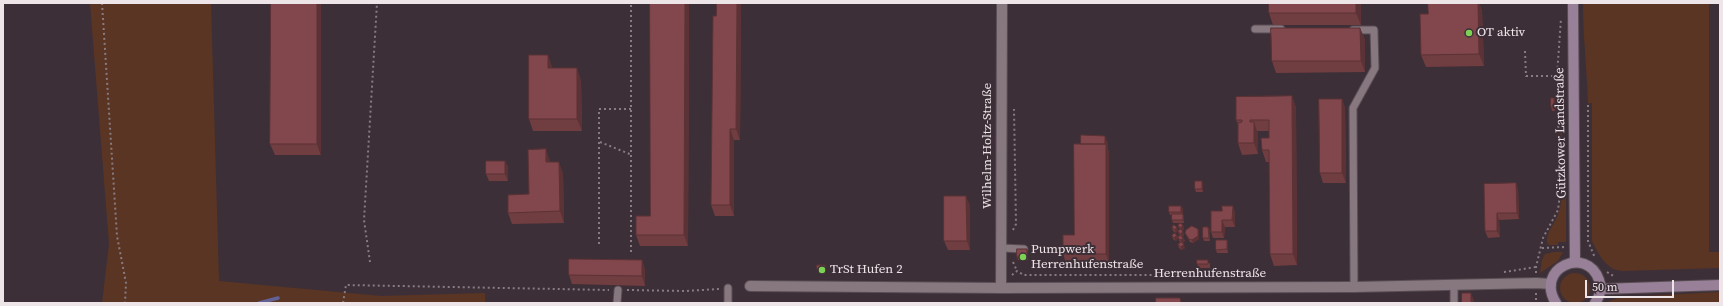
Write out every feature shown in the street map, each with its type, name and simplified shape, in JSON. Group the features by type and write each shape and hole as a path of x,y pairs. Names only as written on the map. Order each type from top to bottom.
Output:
{"main road":[{"name":"Gützkower Landstraße","path":"1573,3 1575,262"},
{"path":"1556,303 1552,297 1552,278 1564,265 1575,262 1588,266 1594,270 1598,276 1601,289 1595,303"},
{"path":"1601,289 1720,286"}],"street":[{"name":"Wilhelm-Holtz-Straße","path":"1001,285 1002,3"},
{"name":"Herrenhufenstraße","path":"750,286 1001,285 1354,287 1536,283 1551,284"}],"lane":[{"path":"1255,29 1286,29"},
{"path":"1342,30 1374,30 1375,68 1353,108 1354,287"},
{"path":"1001,248 1024,249"},
{"path":"1454,286 1454,303"},
{"path":"728,288 728,303"},
{"path":"618,290 618,303"}],"path":[{"path":"102,3 117,236 126,284 124,303"},
{"path":"370,262 364,220 378,3"},
{"path":"631,252 632,3"},
{"path":"1498,273 1536,267 1544,238 1558,210 1560,194 1557,76 1561,17"},
{"path":"1525,50 1526,76 1557,76"},
{"path":"1588,105 1588,241 1597,262"},
{"path":"599,244 599,109 632,109"},
{"path":"600,142 632,155"},
{"path":"1604,271 1614,277 1622,276"},
{"path":"1001,285 1017,272 1024,275 1228,275"},
{"path":"343,303 346,285 685,291 728,288"}],"shaded area":[{"path":"90,3 211,3 219,281 381,296 485,293 485,303 102,303 109,244"},
{"path":"1583,3 1709,3 1709,252 1720,252 1720,268 1622,271 1614,269 1603,260 1592,241 1592,103 1588,103"},
{"path":"1559,127 1561,127 1566,179 1566,242 1558,242 1558,245 1549,245 1547,243 1547,239 1558,214 1562,195"},
{"path":"1563,252 1558,261 1540,273 1542,260 1545,254"},
{"path":"1575,273 1586,277 1590,288 1586,299 1575,303 1564,299 1560,288 1564,277"},
{"path":"1720,292 1720,303 1605,303 1626,297"}],"building":[{"path":"271,3 317,3 317,144 270,144"},
{"path":"650,3 685,3 684,235 636,235 636,216 650,216"},
{"path":"717,3 737,3 736,129 730,129 730,205 711,205 713,16 716,16"},
{"path":"1269,3 1356,3 1356,13 1269,13"},
{"path":"1428,3 1478,3 1479,54 1421,55 1420,14 1428,14"},
{"path":"1271,28 1360,28 1361,61 1272,61"},
{"path":"529,55 548,55 548,68 577,68 577,119 529,119"},
{"path":"1292,96 1293,254 1270,254 1269,150 1262,150 1261,138 1269,138 1269,120 1250,120 1250,122 1254,122 1254,143 1238,143 1238,123 1242,122 1242,120 1236,120 1236,97"},
{"path":"1551,98 1554,98 1554,107 1551,107"},
{"path":"1319,99 1342,99 1342,173 1320,173"},
{"path":"1081,135 1105,136 1105,144 1081,144"},
{"path":"1074,144 1106,144 1106,254 1063,254 1063,235 1074,235"},
{"path":"546,149 546,162 559,162 560,211 508,213 508,195 529,194 528,150"},
{"path":"486,161 505,161 505,174 486,174"},
{"path":"1195,181 1202,181 1202,189 1195,189"},
{"path":"1516,183 1517,213 1497,213 1497,231 1485,231 1484,184"},
{"path":"944,196 966,196 967,241 944,241"},
{"path":"1169,206 1181,206 1181,212 1169,212"},
{"path":"1222,206 1233,206 1232,220 1222,220 1222,232 1211,232 1211,211 1222,211"},
{"path":"1172,214 1183,214 1183,220 1172,220"},
{"path":"1180,223 1183,225 1181,228 1178,226"},
{"path":"1174,225 1177,227 1175,230 1172,227"},
{"path":"1192,226 1198,229 1198,236 1192,240 1189,239 1185,233 1186,230"},
{"path":"1203,227 1208,227 1209,238 1203,238"},
{"path":"1180,229 1183,231 1181,234 1178,232"},
{"path":"1174,233 1177,235 1174,238 1172,236"},
{"path":"1180,235 1183,238 1181,240 1178,238"},
{"path":"1216,240 1227,240 1227,249 1216,250"},
{"path":"1181,242 1184,244 1181,247 1178,245"},
{"path":"1017,249 1027,249 1027,257 1017,257"},
{"path":"569,259 642,260 642,276 569,275"},
{"path":"1197,260 1208,260 1208,264 1197,264"},
{"path":"817,265 825,265 825,269 817,269"},
{"path":"1462,293 1471,293 1471,303 1462,303"},
{"path":"1156,298 1180,298 1181,303 1156,303"}],"waterway":[{"path":"259,303 278,298"}],"place":[{"name":"OT aktiv","path":"1469,33"},
{"name":"Pumpwerk Herrenhufenstraße","path":"1023,257"},
{"name":"TrSt Hufen 2","path":"822,270"}]}
